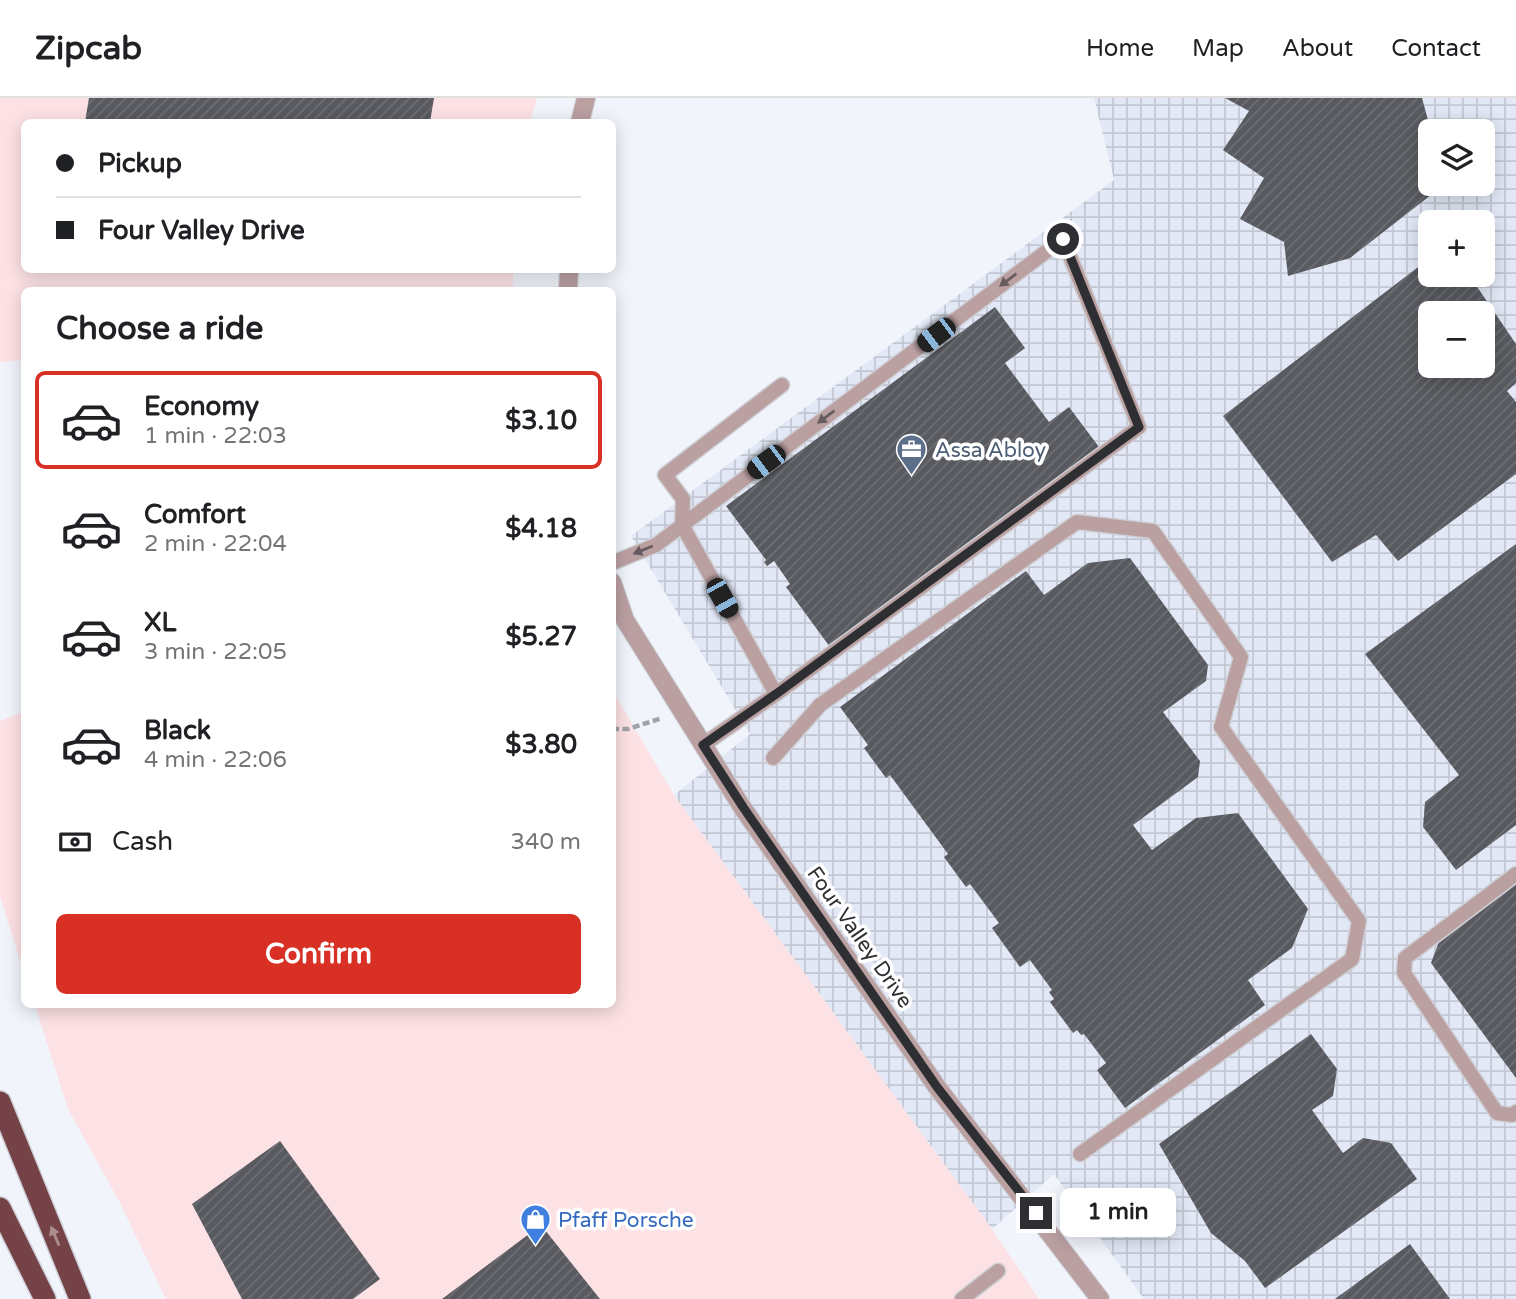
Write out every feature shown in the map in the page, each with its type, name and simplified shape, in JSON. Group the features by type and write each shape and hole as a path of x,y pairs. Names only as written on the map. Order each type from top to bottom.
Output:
{"highway":[{"path":"0,1102 80,1299"},
{"path":"0,1208 45,1299"}],"street":[{"path":"581,119 586,98"},
{"name":"Four Valley Drive","path":"616,594 625,620 743,807 937,1087 1100,1299"}],"lane":[{"path":"616,561 656,545 1063,239 1139,427 703,745"},
{"path":"776,694 682,525 682,499 666,475 782,385"},
{"path":"773,758 820,705 1077,522 1153,531 1241,657 1221,727 1359,921 1352,959 1080,1154"},
{"path":"1516,874 1405,958 1404,973 1497,1113 1512,1115 1516,1112"},
{"path":"962,1299 998,1271"}],"path":[{"path":"616,729 628,729 682,711"}],"shaded area":[{"path":"0,98 537,98 531,119 21,119 21,273 514,273 512,287 21,287 21,360 0,362"},
{"path":"1094,98 1516,98 1516,1299 1144,1299 1054,1174 992,1229 674,795 750,734 631,536 1114,180"},
{"path":"616,696 674,795 992,1229 1039,1299 166,1299 120,1203 68,1109 36,1008 616,1008"},
{"path":"21,713 21,964 0,897 0,721"}],"building":[{"path":"89,98 434,98 430,119 86,119"},
{"path":"1225,98 1422,98 1428,119 1418,119 1418,196 1430,196 1350,258 1288,276 1284,242 1240,219 1264,178 1223,150 1249,111"},
{"path":"1418,267 1418,287 1477,287 1487,301 1418,301 1418,378 1495,378 1495,313 1516,344 1516,383 1507,391 1516,402 1516,474 1398,561 1376,535 1332,562 1223,416"},
{"name":"Assa Abloy","path":"995,307 1025,348 1005,363 1049,422 1069,407 1099,447 830,647 786,587 790,584 774,561 767,566 764,562 766,560 726,506"},
{"path":"1516,544 1516,825 1456,870 1423,827 1425,802 1459,775 1365,654"},
{"path":"1130,558 1208,665 1206,681 1163,712 1200,761 1198,777 1133,825 1152,850 1196,818 1238,813 1308,909 1292,948 1248,980 1265,1005 1125,1108 1097,1070 1106,1063 1084,1034 1081,1035 1077,1030 1073,1033 1050,1002 1054,999 1049,992 1052,990 1030,960 1020,967 992,928 999,923 970,884 966,887 944,857 948,854 890,775 886,778 864,748 868,745 840,707 1026,571 1044,595 1088,563"},
{"path":"1516,882 1516,1078 1431,963 1440,939"},
{"path":"1311,1034 1337,1069 1333,1096 1312,1110 1343,1153 1363,1138 1391,1143 1417,1179 1265,1288 1245,1261 1211,1233 1159,1144"},
{"path":"280,1141 380,1279 353,1299 242,1299 192,1204"},
{"name":"Pfaff Porsche","path":"541,1225 600,1299 442,1299"},
{"path":"1410,1244 1450,1299 1335,1299"}],"place":[{"name":"Assa Abloy","path":"912,477"},
{"name":"Pfaff Porsche","path":"535,1247"}],"route":[{"path":"1036,1213 937,1087 703,745 1139,427 1063,239"}]}
